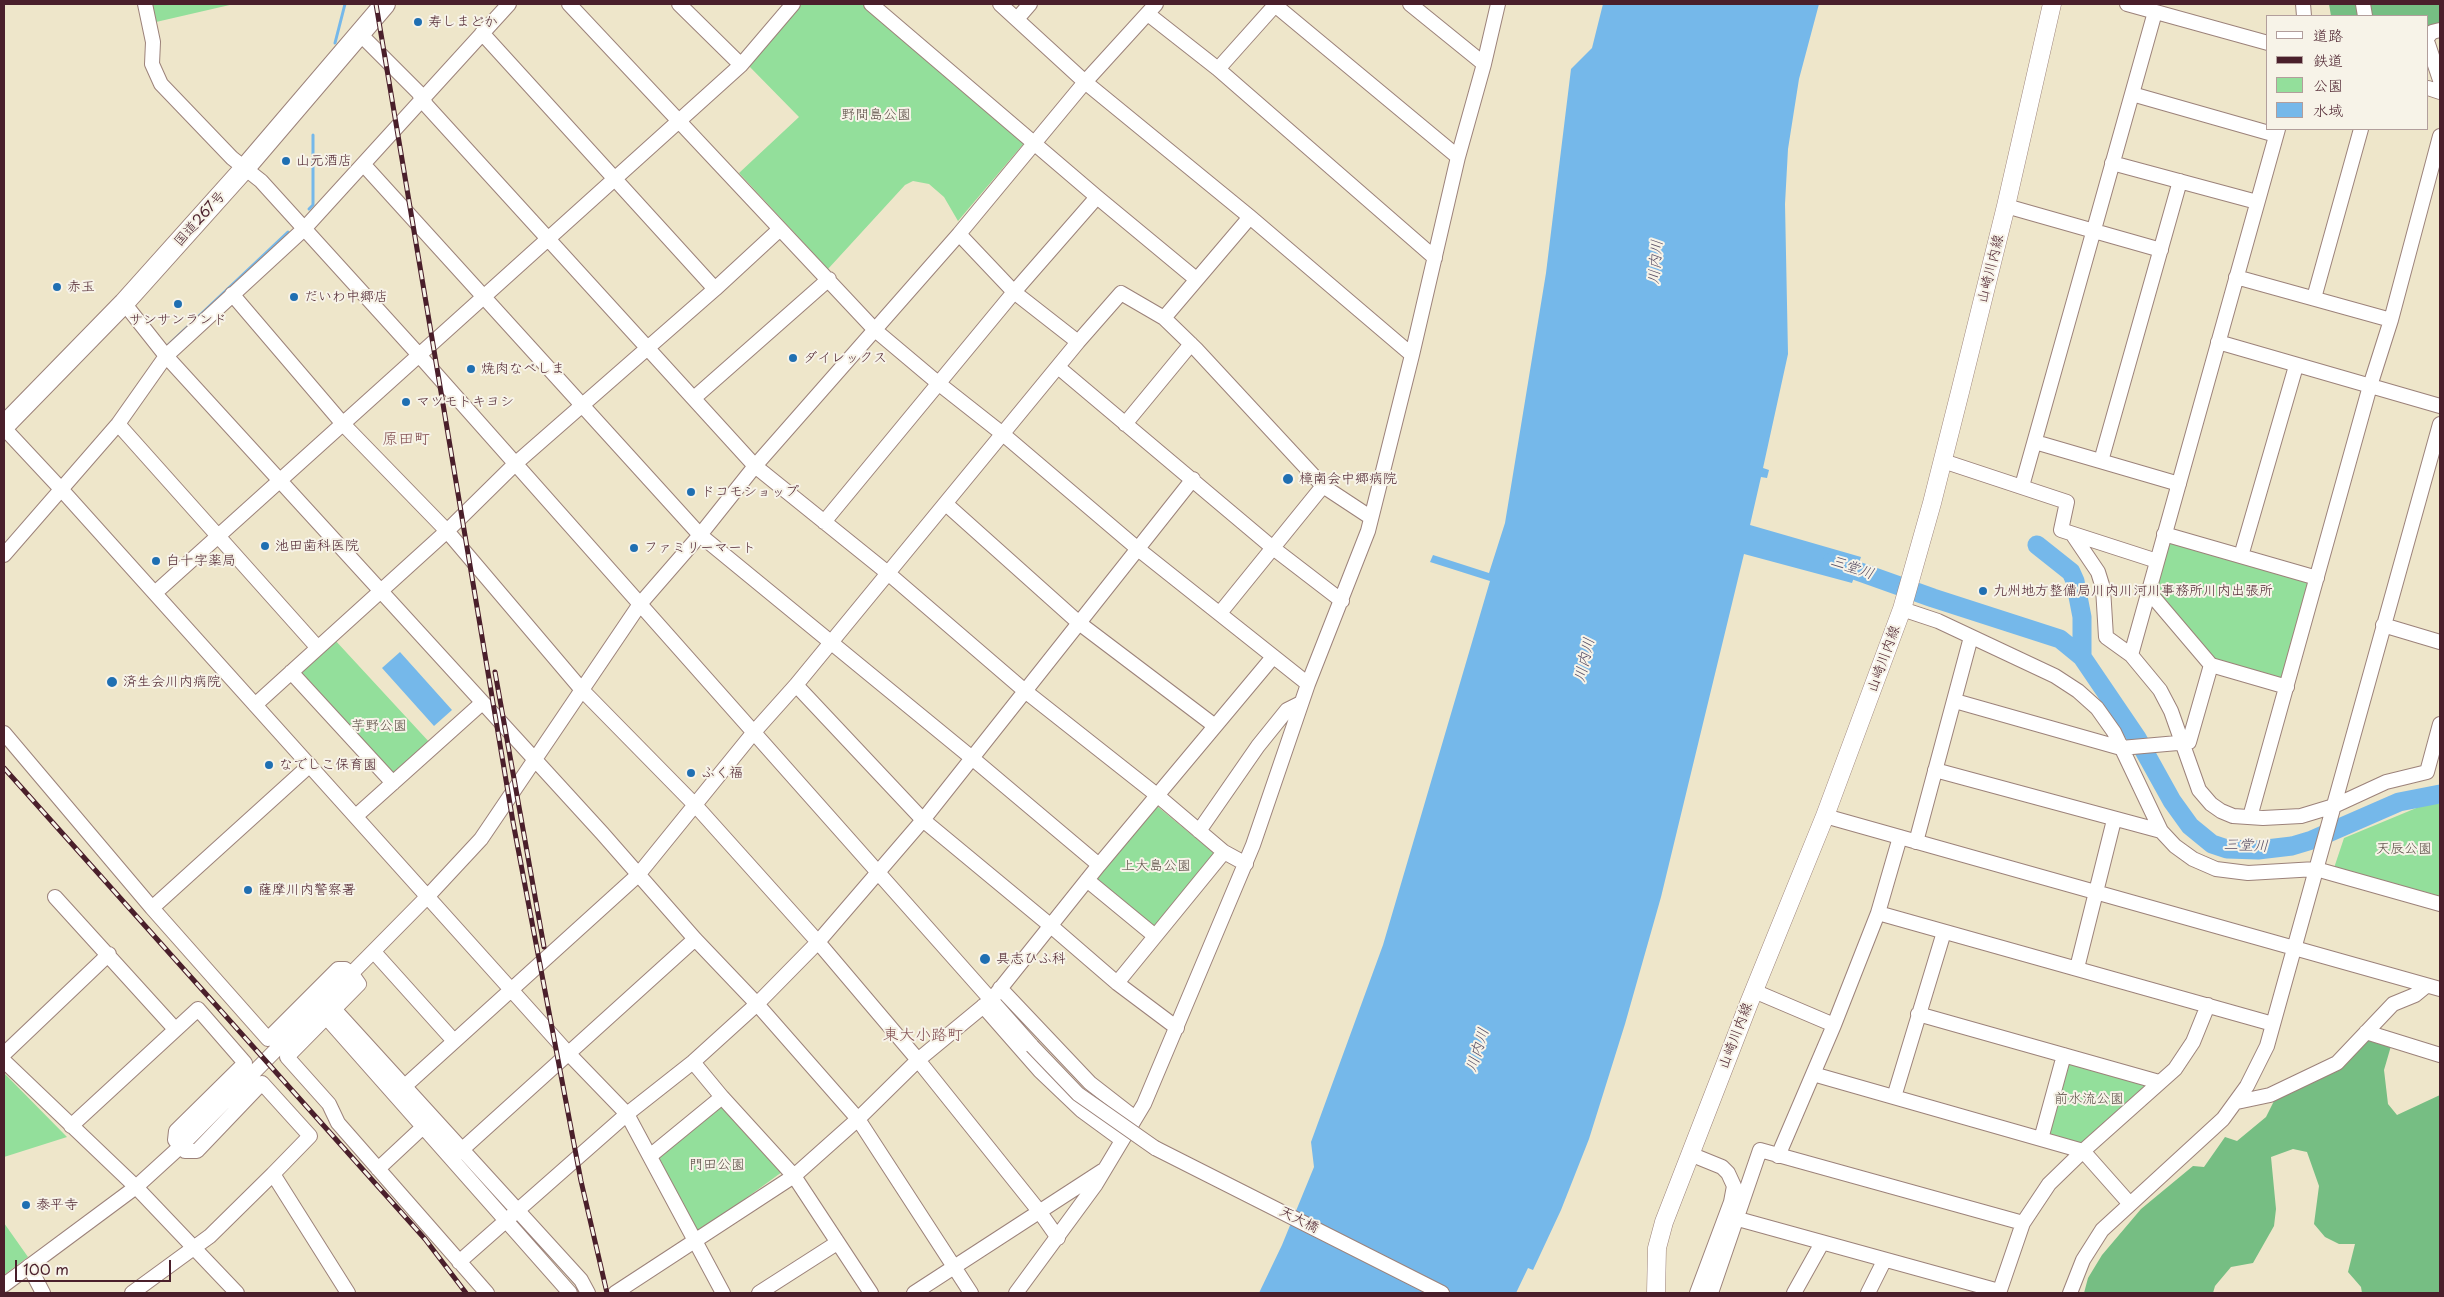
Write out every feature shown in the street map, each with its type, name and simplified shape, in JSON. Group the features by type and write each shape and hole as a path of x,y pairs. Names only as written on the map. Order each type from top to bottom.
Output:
{"highway":[{"name":"国道267号","path":"6,434 245,168 385,4"}],"main road":[{"name":"山崎川内線","path":"1656,1293 1656,1258 1660,1236 1754,991 1825,816 1902,609 1943,461 2006,206 2052,4"}],"street":[{"path":"145,4 153,42 152,64 161,84 232,158 261,181 304,228 992,998 1090,1084 1135,1118"},
{"path":"4,555 59,486 118,424 164,352 232,294 304,228 364,165 510,4"},
{"path":"569,4 875,330 1004,435 1138,549 1308,684"},
{"path":"679,4 741,65"},
{"path":"155,593 741,65 793,4"},
{"path":"872,4 1097,198 1196,279"},
{"path":"1000,4 1086,82 1250,217 1412,355"},
{"path":"1017,19 1030,4"},
{"path":"1218,69 1276,4 1458,157"},
{"path":"1410,4 1484,64"},
{"path":"1016,1293 1058,1238 1105,1169 1144,1104 1246,864 1301,703 1368,531 1436,258 1458,157 1484,64 1498,4"},
{"path":"2127,4 2266,42"},
{"path":"4,1285 136,1187 181,1146 374,952 480,839 640,604 700,535 755,466 959,234 1086,82 1152,9 1218,69 1436,258"},
{"path":"2022,486 2154,12"},
{"path":"2429,36 2432,32 2440,30"},
{"path":"359,33 423,100 755,466 889,574 1026,691 1158,796 1224,852 1246,864"},
{"path":"482,33 715,289"},
{"path":"2429,47 2440,80"},
{"path":"2132,94 2266,129"},
{"path":"2314,298 2361,130"},
{"path":"2131,655 2277,132"},
{"path":"2250,818 2370,386 2391,320 2440,136"},
{"path":"2112,163 2257,202"},
{"path":"364,165 700,535 972,758 1099,866"},
{"path":"2102,461 2180,181"},
{"path":"824,522 1014,292 1097,198"},
{"path":"2006,206 2161,250"},
{"path":"1164,318 1250,217"},
{"path":"256,705 447,532 515,464 715,289 780,228"},
{"path":"959,234 1014,292 1078,342"},
{"path":"2236,277 2391,320"},
{"path":"694,398 829,279"},
{"path":"395,1095 638,875 696,806 754,732 889,574 1078,342 1121,293 1164,318 1191,344 1323,486 1370,517"},
{"path":"232,294 343,424 447,532 582,690 696,806 818,942 918,1060 1039,1211 1058,1238"},
{"path":"124,303 164,352 602,833 694,939 757,1004 858,1119 971,1293"},
{"path":"2218,342 2440,406"},
{"path":"1125,424 1191,344"},
{"path":"2241,556 2296,366"},
{"path":"1058,368 1193,479 1273,548 1342,601"},
{"path":"118,424 318,648"},
{"path":"2070,1293 2080,1267 2094,1242 2111,1220 2223,1119 2237,1102 2256,1071 2273,1024 2440,424"},
{"path":"6,434 59,486 568,1053 627,1114 723,1293"},
{"path":"2034,442 2178,484"},
{"path":"1943,461 2067,502 2061,530 2157,561"},
{"path":"460,1262 627,1114 693,1062 757,1004 818,942 923,820 1193,479"},
{"path":"1220,613 1323,486"},
{"path":"946,504 1079,623 1215,726"},
{"path":"2164,534 2317,578"},
{"path":"2074,535 2098,572 2103,588 2106,637 2131,655 2160,690 2171,711 2179,742 2199,790 2204,797 2221,811 2250,818 2301,816 2333,808 2386,782 2427,772 2440,724"},
{"path":"2149,592 2211,665 2287,687"},
{"path":"1902,609 1972,637 2055,676 2097,708 2126,748 2160,832 2193,859 2216,869 2248,872 2317,866 2440,904"},
{"path":"2383,625 2440,642"},
{"path":"1916,842 1972,637"},
{"path":"615,1293 794,1176 858,1119 918,1060 992,998 1087,880 1273,657"},
{"path":"1954,701 2126,748 2189,742 2211,665"},
{"path":"291,672 393,784"},
{"path":"796,685 923,820 1117,983 1177,1028"},
{"path":"356,816 482,703"},
{"path":"1199,831 1258,746 1287,710 1301,703"},
{"path":"4,733 152,908 268,1039 338,969 345,969 352,974 359,984 288,1056 330,1104 338,1123 486,1293"},
{"path":"152,908 310,765"},
{"path":"1935,770 2160,832"},
{"path":"1825,816 2440,989"},
{"path":"2077,968 2114,820"},
{"path":"1778,1156 1834,1026 1878,913 1900,837"},
{"path":"1117,983 1224,852"},
{"path":"1087,880 1155,936"},
{"path":"55,897 109,954 175,1029"},
{"path":"1878,913 2273,1024"},
{"path":"1894,1097 1944,932"},
{"path":"452,1160 694,939"},
{"path":"374,952 454,1041"},
{"path":"4,1054 109,954"},
{"path":"2237,1102 2270,1095 2337,1063 2393,1004 2416,995 2426,986"},
{"path":"1754,991 1834,1026"},
{"path":"992,998 1047,1077 1081,1110 1122,1140"},
{"name":"天大橋","path":"992,998 1032,1046 1078,1094 1156,1148 1442,1293"},
{"path":"1738,1220 1999,1292 2023,1224 2049,1184 2175,1069 2204,1020 2208,1005"},
{"path":"71,1126 198,1009 245,1063 176,1132 175,1140 186,1151 197,1151 262,1083 310,1136 210,1236 132,1293"},
{"path":"330,1013 406,1086 581,1280 588,1293"},
{"path":"330,1013 395,1095 570,1293"},
{"path":"1918,1014 2159,1082"},
{"path":"2366,1032 2440,1055"},
{"path":"2041,1138 2064,1056"},
{"path":"4,1061 136,1187 192,1249 237,1293"},
{"path":"693,1062 722,1098 794,1176 871,1293"},
{"path":"1813,1074 2084,1151 2130,1204"},
{"path":"650,1156 722,1098"},
{"path":"378,1169 423,1127"},
{"path":"1711,1293 1738,1220 1760,1150 2023,1224"},
{"path":"1690,1154 1722,1167 1728,1173 1734,1186 1731,1202 1697,1293"},
{"path":"914,1293 1105,1169"},
{"path":"273,1174 348,1293"},
{"path":"759,1293 837,1243"},
{"path":"1794,1293 1822,1243"},
{"path":"1868,1293 1884,1261"},
{"path":"29,1266 43,1293"}],"green space":[{"path":"151,4 234,4 156,22"},
{"name":"野間島公園","path":"799,4 864,4 1025,142 958,221 944,197 929,184 913,181 905,185 828,269 739,173 799,117 747,64"},
{"path":"2329,4 2440,4 2440,23 2429,27 2429,15 2331,15"},
{"path":"2167,541 2308,580 2311,584 2284,679 2279,681 2218,662 2156,594 2154,587"},
{"name":"芋野公園","path":"334,639 431,744 395,776 299,671"},
{"name":"天辰公園","path":"2426,804 2440,804 2440,896 2334,868 2344,838"},
{"name":"上大島公園","path":"1157,806 1215,854 1154,929 1094,880"},
{"path":"2368,1039 2391,1046 2384,1070 2388,1104 2397,1115 2440,1095 2440,1293 2362,1293 2361,1287 2348,1272 2355,1244 2339,1244 2325,1237 2314,1224 2319,1186 2307,1152 2293,1149 2271,1157 2276,1209 2274,1226 2253,1263 2231,1267 2215,1286 2213,1293 2084,1293 2088,1278 2102,1255 2141,1209 2193,1166 2204,1167 2225,1137 2237,1141 2266,1117 2276,1097 2341,1069"},
{"name":"前水流公園","path":"2071,1062 2145,1083 2147,1089 2080,1145 2051,1137 2047,1131 2067,1064"},
{"path":"4,1073 67,1137 4,1157"},
{"name":"門田公園","path":"720,1103 782,1172 698,1233 657,1157"},
{"path":"4,1223 28,1257 4,1275"}],"water":[{"name":"川内川","path":"1603,4 1819,4 1799,79 1788,149 1785,204 1788,354 1763,468 1769,470 1767,478 1761,477 1750,525 1861,557 1852,583 1744,554 1661,897 1625,1024 1589,1139 1561,1210 1533,1270 1528,1268 1516,1293 1259,1293 1282,1245 1314,1167 1311,1142 1383,945 1490,581 1430,562 1433,555 1489,573 1505,523 1546,273 1571,69 1592,48"},
{"path":"400,652 452,710 434,726 382,668"}],"waterway":[{"path":"335,43 345,4"},
{"path":"309,209 313,205 313,135"},
{"path":"165,348 288,232"},
{"name":"三堂川","path":"2037,545 2071,572 2075,581 2082,617 2082,657"},
{"name":"三堂川","path":"1832,562 1933,598 2060,639 2082,657 2137,738 2172,801 2190,826 2212,844 2227,849 2258,850 2292,846 2312,840 2399,802 2440,794"}],"railway":[{"path":"376,4 513,822 581,1181 607,1293"},
{"path":"495,672 544,947"},
{"path":"4,768 425,1239 466,1293"}],"place":[{"name":"寿しまどか","path":"418,22"},
{"name":"山元酒店","path":"286,161"},
{"name":"赤玉","path":"57,287"},
{"name":"だいわ中郷店","path":"294,297"},
{"name":"サンサンランド","path":"178,304"},
{"name":"ダイレックス","path":"793,358"},
{"name":"焼肉なべしま","path":"471,369"},
{"name":"マツモトキヨシ","path":"406,402"},
{"name":"樟南会中郷病院","path":"1288,479"},
{"name":"ドコモショップ","path":"691,492"},
{"name":"池田歯科医院","path":"265,546"},
{"name":"ファミリーマート","path":"634,548"},
{"name":"白十字薬局","path":"156,561"},
{"name":"九州地方整備局川内川河川事務所川内出張所","path":"1983,591"},
{"name":"済生会川内病院","path":"112,682"},
{"name":"なでしこ保育園","path":"269,765"},
{"name":"ふく福","path":"691,773"},
{"name":"薩摩川内警察署","path":"248,890"},
{"name":"具志ひふ科","path":"985,959"},
{"name":"泰平寺","path":"26,1205"}],"district":[{"name":"原田町","path":"406,440"},
{"name":"東大小路町","path":"923,1036"}]}
